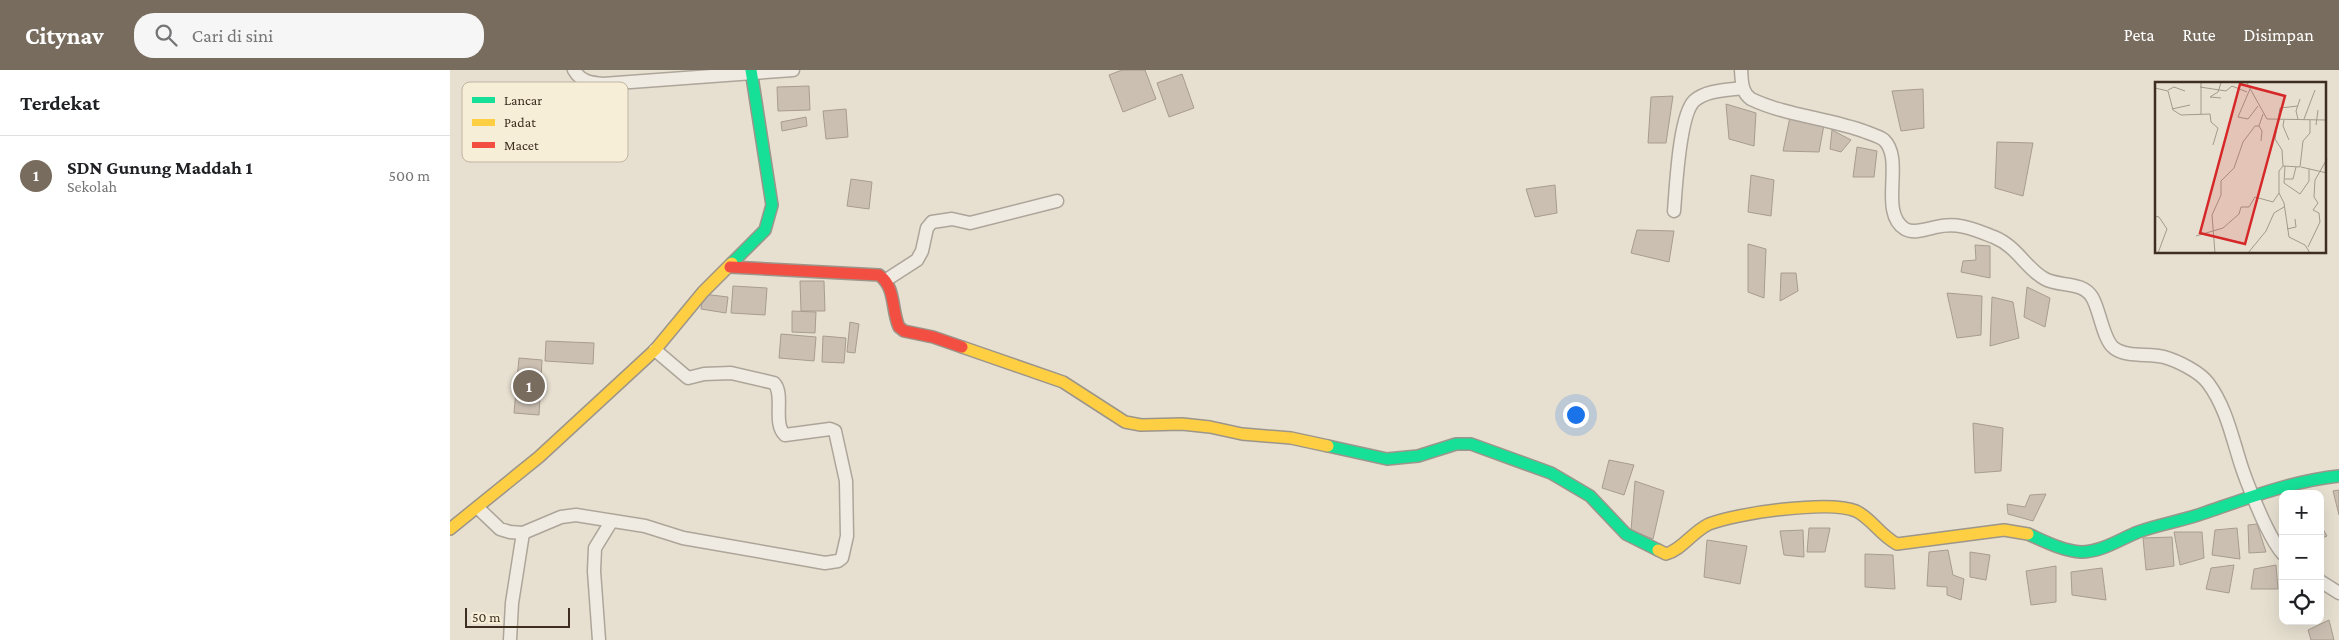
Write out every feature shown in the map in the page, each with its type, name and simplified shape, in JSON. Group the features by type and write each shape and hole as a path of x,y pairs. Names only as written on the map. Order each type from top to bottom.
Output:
{"street":[{"path":"574,70 587,82"},
{"path":"628,82 793,70"},
{"path":"1741,70 1745,95 1760,104 1849,126 1882,138 1890,147 1892,156 1892,198 1898,222 1905,229 1912,232 1962,224 1997,238 2018,252 2036,274 2048,280 2085,289 2092,297 2107,340 2112,348 2123,352 2165,358 2190,369 2207,382 2222,405 2252,496 2279,549"},
{"path":"450,529 539,457 655,350 703,292 765,230 772,205 751,72"},
{"path":"1674,211 1682,138 1688,110 1695,100 1705,95 1743,88"},
{"path":"886,280 918,260 927,228 932,222 952,219 970,223 1057,201"},
{"path":"730,266 767,270 878,275 886,280 890,287 896,320 899,327 904,330 933,337 1063,382 1125,422 1141,425 1182,424 1210,426 1242,434 1291,438 1387,459 1418,456 1456,444 1471,444 1551,473 1590,496 1626,534 1666,554 1674,552 1694,532 1710,524 1739,515 1785,509 1828,508 1847,508 1858,512 1887,539 1897,544 1915,543 1969,533 2004,530 2025,533 2066,550 2082,552 2097,550 2138,532 2202,514 2252,496 2322,478 2339,476"},
{"path":"478,508 500,529 510,532 523,533 561,517 576,515 645,526 683,538 825,563 838,561 842,558 847,536 846,481 835,431 830,429 785,435 780,428 778,389 774,383 731,373 704,374 688,378 655,350"},
{"path":"599,640 594,571 596,548 611,522"},
{"path":"510,640 512,602 523,533"},
{"path":"2324,584 2339,593"}],"building":[{"path":"1122,70 1145,70 1156,99 1123,112 1109,75"},
{"path":"1182,74 1194,108 1169,117 1157,83"},
{"path":"809,86 810,110 778,111 777,87"},
{"path":"1923,89 1924,128 1901,131 1892,91"},
{"path":"1673,96 1666,143 1648,143 1651,97"},
{"path":"1726,104 1756,113 1754,146 1729,139"},
{"path":"846,109 848,137 826,139 823,111"},
{"path":"806,117 807,126 782,131 781,122"},
{"path":"1790,117 1824,125 1819,152 1783,151"},
{"path":"1832,130 1851,140 1841,152 1830,149"},
{"path":"1997,142 2033,143 2023,196 1995,188"},
{"path":"1857,147 1877,151 1874,177 1853,177"},
{"path":"1751,175 1774,180 1771,216 1748,212"},
{"path":"851,179 872,182 869,209 847,206"},
{"path":"1555,185 1557,213 1535,217 1526,189"},
{"path":"1637,230 1674,231 1669,262 1631,253"},
{"path":"1748,244 1766,249 1764,298 1748,292"},
{"path":"1975,245 1990,246 1990,278 1961,272 1963,261 1976,260"},
{"path":"1781,273 1796,273 1798,291 1780,301"},
{"path":"800,281 824,281 825,311 801,311"},
{"path":"733,286 767,288 765,315 731,313"},
{"path":"2027,287 2050,298 2045,327 2024,317"},
{"path":"1947,293 1982,296 1981,335 1957,338"},
{"path":"703,294 728,297 726,313 701,309"},
{"path":"1992,297 2013,302 2019,338 1990,346"},
{"path":"792,311 816,312 815,333 792,332"},
{"path":"850,322 859,324 855,353 847,352"},
{"path":"781,334 816,337 814,361 779,358"},
{"path":"823,336 846,338 844,363 822,362"},
{"path":"546,341 594,343 593,364 545,361"},
{"path":"519,358 542,360 539,415 514,413"},
{"path":"1973,423 2003,428 2001,471 1975,473"},
{"path":"1609,460 1634,465 1624,495 1602,488"},
{"path":"1635,481 1664,491 1653,539 1631,530"},
{"path":"2339,490 2339,515 2333,491"},
{"path":"2046,494 2033,521 2008,514 2007,504 2025,507 2030,495"},
{"path":"2257,524 2266,552 2249,553 2248,525"},
{"path":"1809,528 1830,528 1825,552 1807,552"},
{"path":"2237,528 2240,559 2212,555 2215,530"},
{"path":"1803,530 1804,557 1784,555 1780,531"},
{"path":"2174,532 2202,532 2204,558 2180,565"},
{"path":"2172,537 2174,566 2146,570 2143,538"},
{"path":"1707,540 1747,546 1740,584 1704,577"},
{"path":"1948,550 1953,575 1964,579 1961,600 1947,595 1947,587 1927,586 1929,552"},
{"path":"1970,552 1990,555 1986,580 1970,577"},
{"path":"1865,554 1893,555 1895,589 1865,587"},
{"path":"2234,565 2229,593 2206,589 2211,568"},
{"path":"2276,565 2278,589 2251,589 2254,569"},
{"path":"2056,566 2056,602 2031,605 2026,571"},
{"path":"2102,568 2106,600 2072,595 2071,572"},
{"path":"2329,620 2334,640 2311,640 2308,630 2318,625 2324,625 2324,622"}],"traffic: fast":[{"path":"732,263 765,230 772,205 751,70"},
{"path":"1328,446 1387,459 1418,456 1456,444 1471,444 1551,473 1590,496 1626,534 1658,550"},
{"path":"2028,534 2067,550 2081,552 2096,550 2146,529 2196,516 2270,491 2322,478 2339,476"}],"traffic: slow":[{"path":"450,529 539,457 655,350 703,292 732,263"},
{"path":"962,347 1063,382 1125,422 1141,425 1182,424 1210,427 1242,434 1291,438 1328,446"},
{"path":"1658,550 1666,554 1672,552 1703,527 1722,520 1761,512 1805,507 1843,508 1856,511 1897,544 2004,530 2028,534"}],"traffic: jam":[{"path":"730,267 879,275 891,292 899,327 904,331 933,337 962,347"}],"place":[{"name":"SDN Gunung Maddah 1","path":"529,386"}]}
